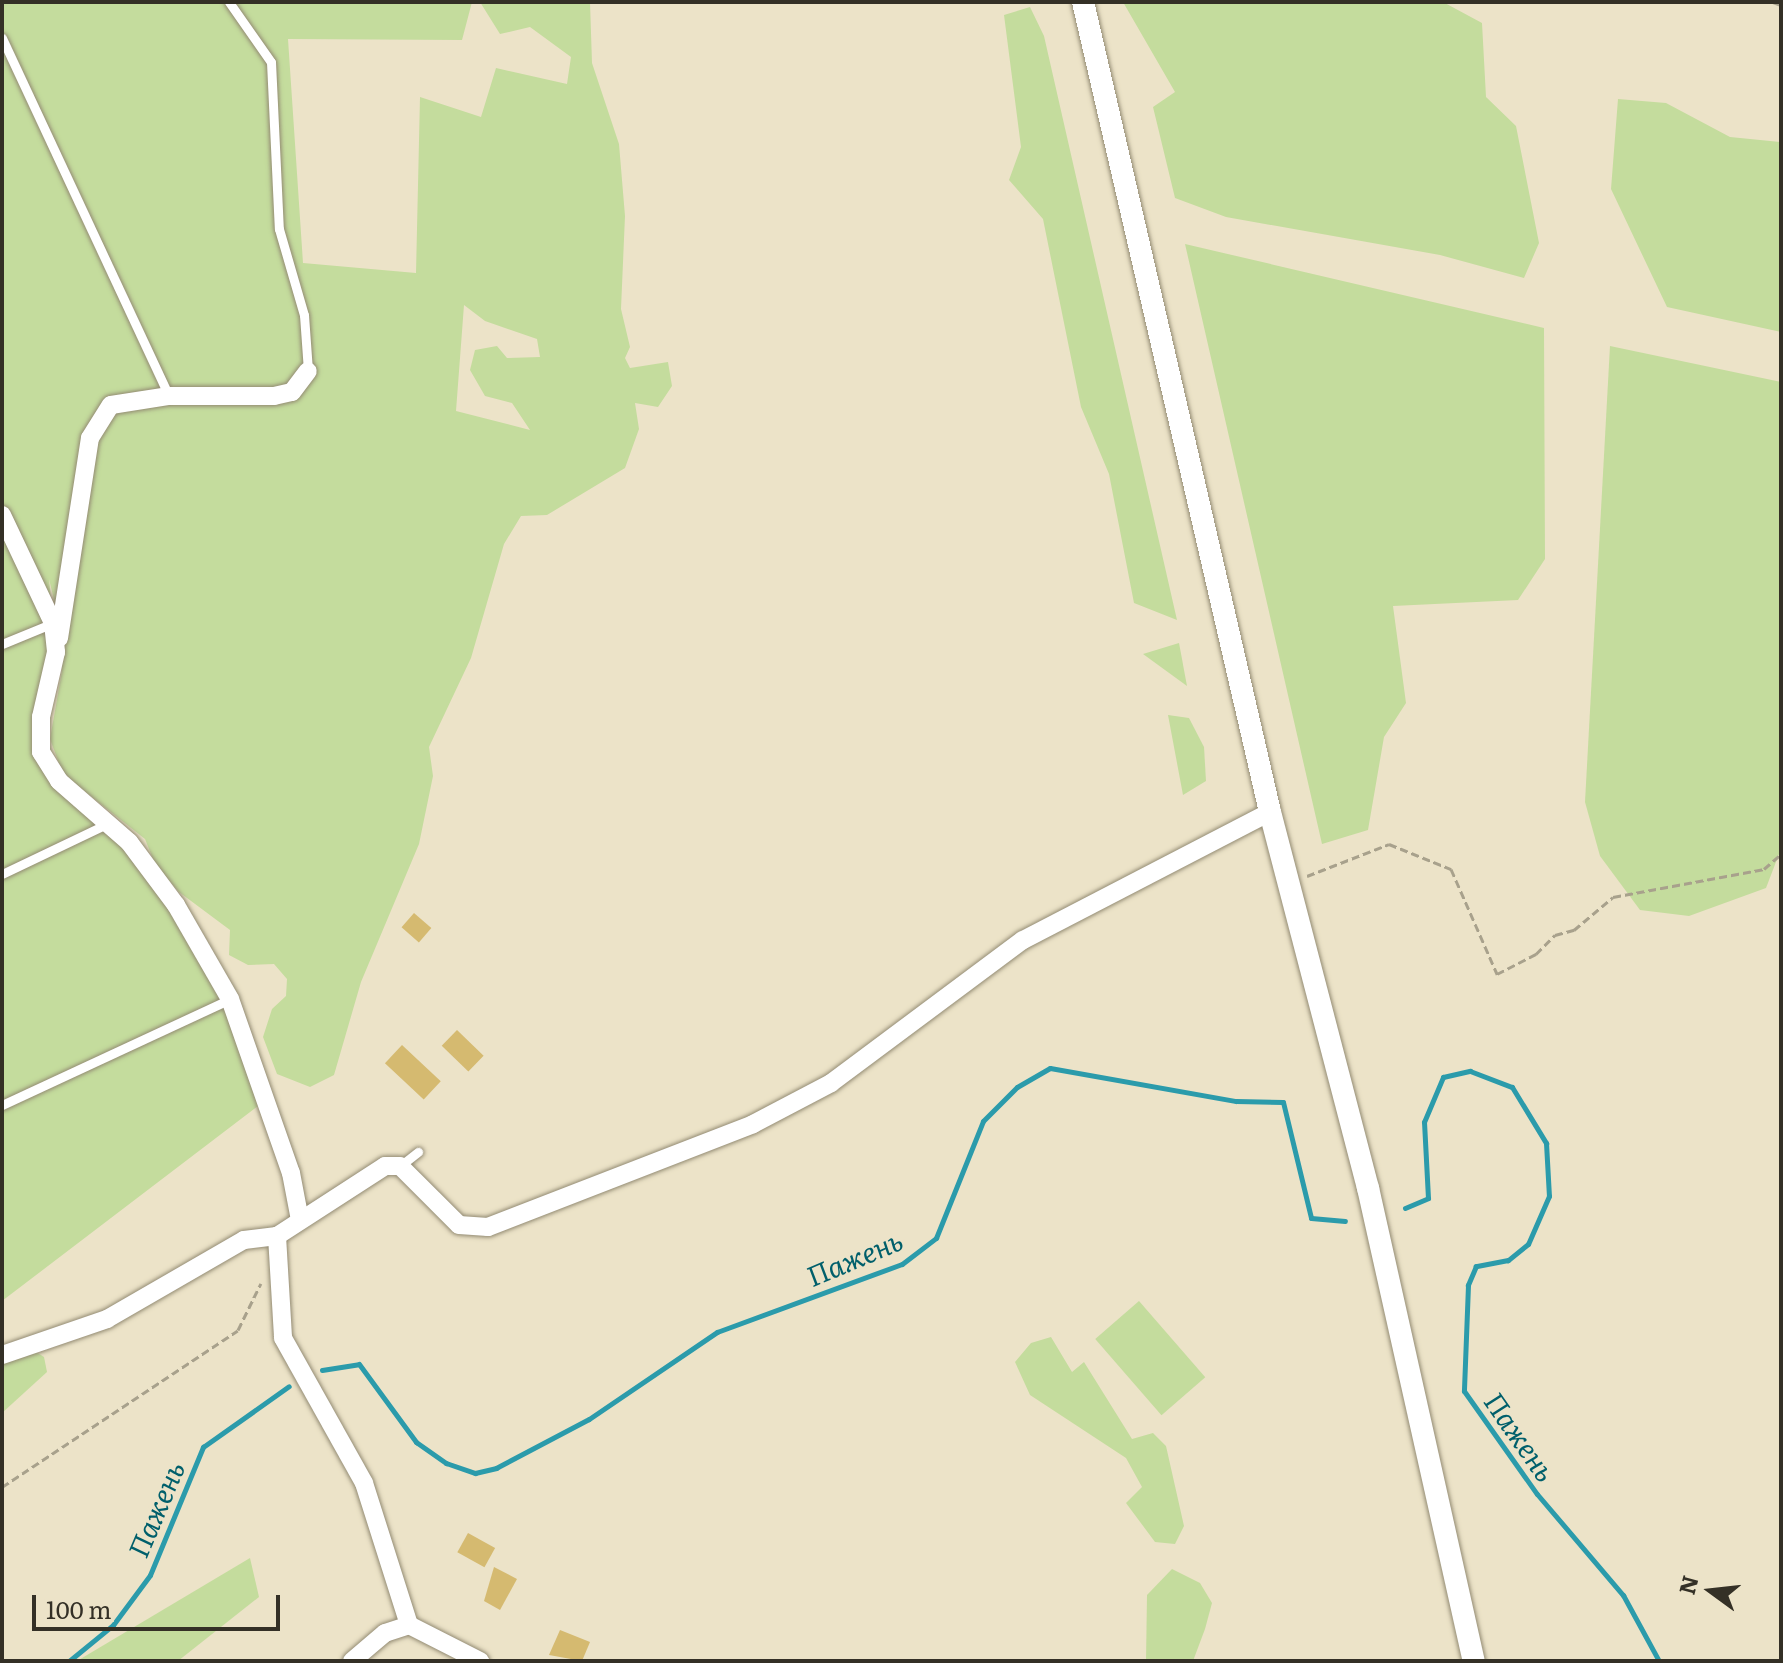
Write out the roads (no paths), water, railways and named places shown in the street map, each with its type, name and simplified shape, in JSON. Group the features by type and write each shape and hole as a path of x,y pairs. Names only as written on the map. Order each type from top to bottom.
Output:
{"street":[{"path":"1083,2 1270,812 1368,1188 1474,1661"},
{"path":"300,1220 291,1173 230,999 176,905 107,824 59,781 41,752 41,717 56,652 94,423 111,405 169,396 274,396 292,392 308,371"},
{"path":"2,515 53,623 56,652"},
{"path":"2,1355 107,1319 244,1240 277,1236 385,1166 400,1166 459,1225 488,1227 753,1124 831,1083 1023,940 1270,812"},
{"path":"277,1236 283,1338 364,1483 409,1625"},
{"path":"352,1661 385,1633 409,1625 480,1661"}],"lane":[{"path":"229,2 271,62 279,229 304,315 308,371"},
{"path":"2,38 169,396"},
{"path":"2,644 53,623"},
{"path":"2,874 107,824"},
{"path":"2,1105 230,999"},
{"path":"400,1166 418,1152"}],"waterway":[{"name":"Пажень","path":"322,1370 359,1364 416,1442 446,1463 475,1473 496,1468 589,1419 717,1332 902,1264 936,1238 983,1121 1017,1087 1050,1068 1236,1101 1283,1102 1311,1218 1345,1221"},
{"name":"Пажень","path":"1405,1208 1428,1198 1424,1122 1443,1077 1470,1071 1512,1087 1546,1143 1549,1196 1528,1244 1508,1260 1476,1266 1468,1285 1464,1391 1537,1494 1623,1595 1659,1661"},
{"name":"Пажень","path":"69,1661 113,1625 150,1575 203,1447 289,1386"}]}
